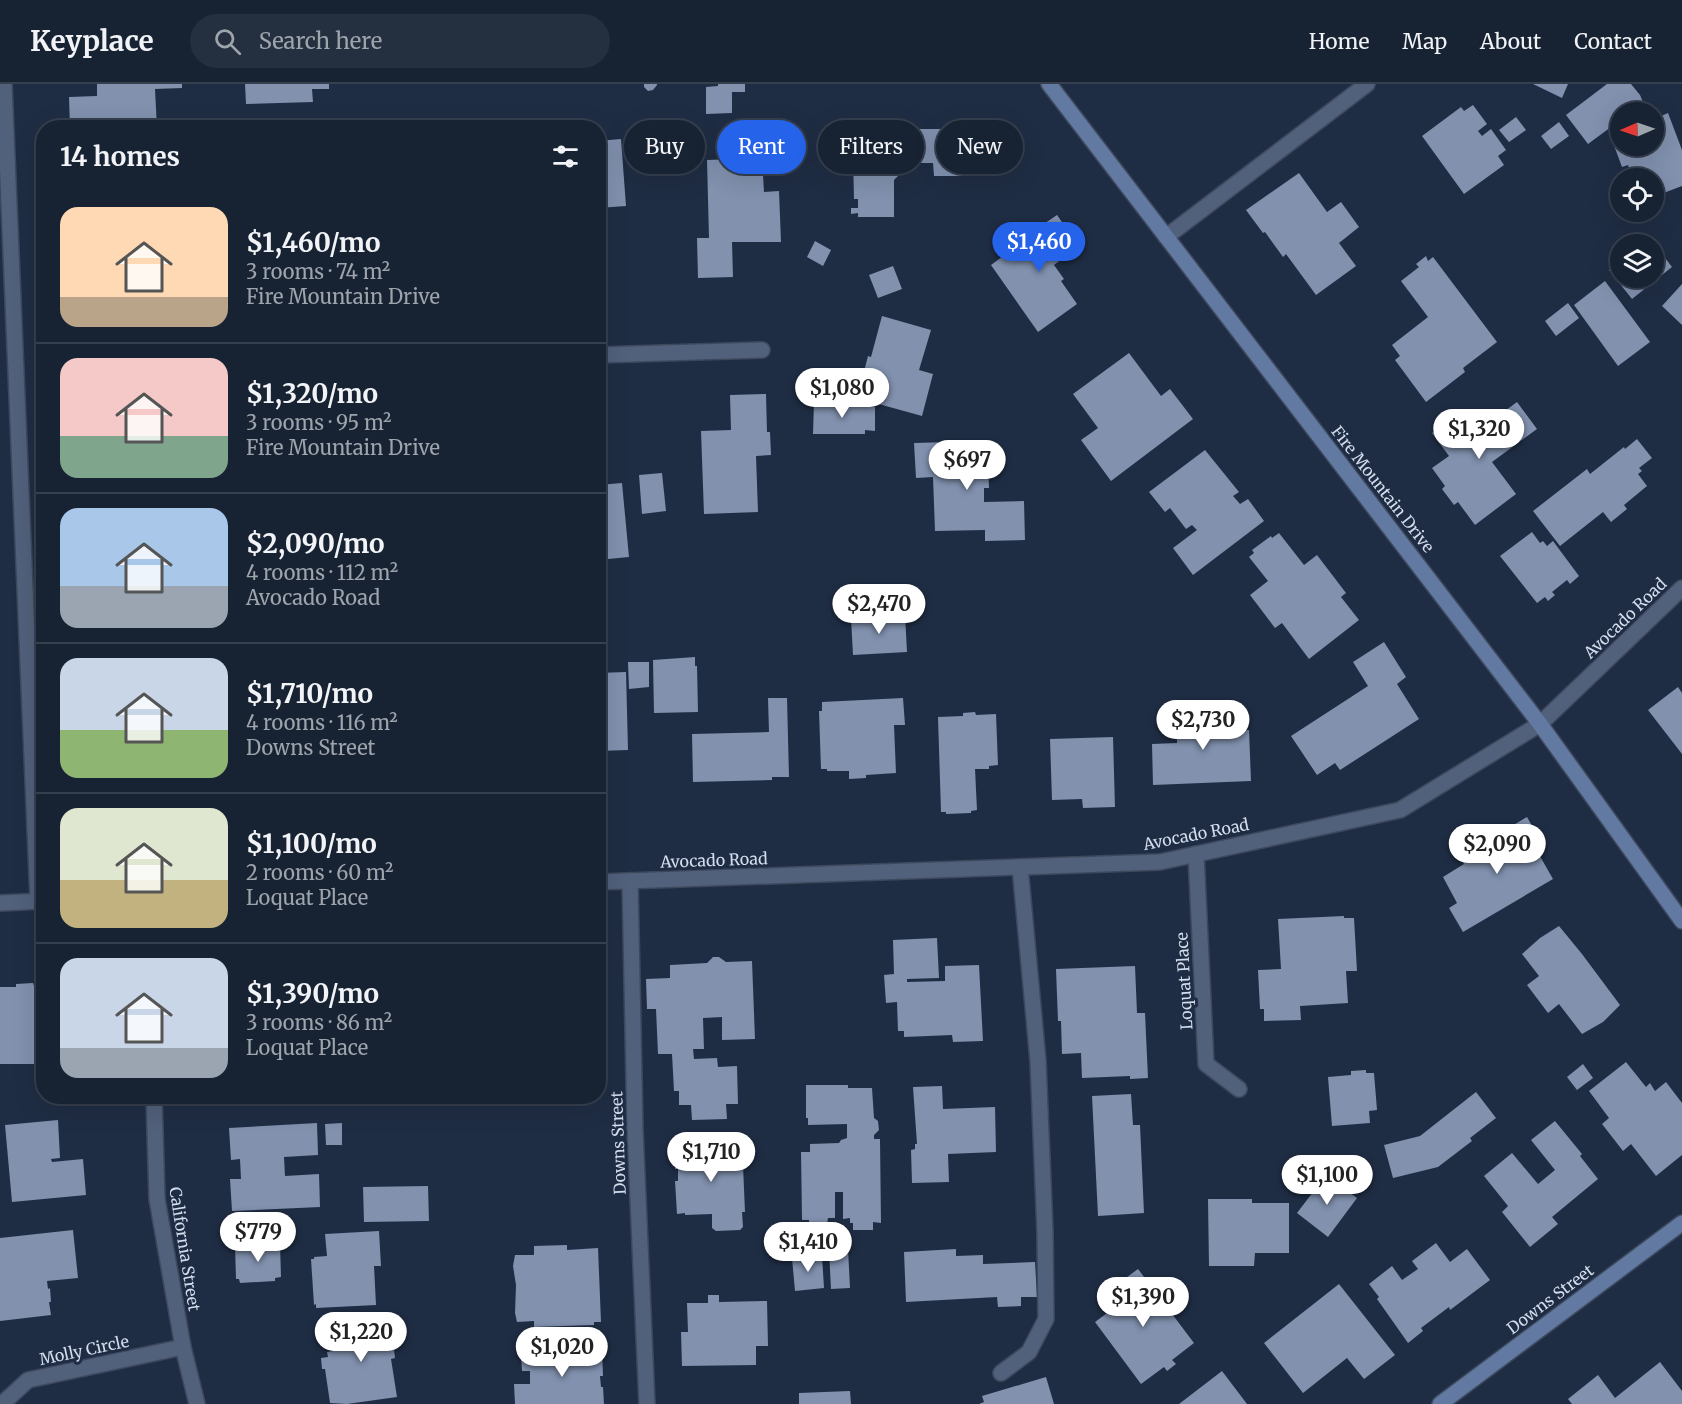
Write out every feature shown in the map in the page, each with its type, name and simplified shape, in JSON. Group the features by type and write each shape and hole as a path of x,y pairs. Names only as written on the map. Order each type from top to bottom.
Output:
{"main road":[{"name":"Fire Mountain Drive","path":"1049,84 1540,724 1682,921"},
{"name":"Downs Street","path":"1440,1404 1682,1223"}],"street":[{"path":"4,84 36,791"},
{"path":"1166,237 1367,84"},
{"path":"606,355 762,350"},
{"name":"Avocado Road","path":"606,882 1160,862 1400,810 1540,724 1682,588"},
{"name":"Loquat Place","path":"1196,854 1206,1064 1239,1089"},
{"path":"1001,1373 1029,1352 1046,1319 1038,1061 1020,867"},
{"name":"Downs Street","path":"630,881 635,1130 647,1404"},
{"path":"0,903 36,901"},
{"name":"California Street","path":"154,1104 157,1199 183,1347 197,1404"},
{"name":"Molly Circle","path":"2,1404 28,1380 183,1347"}],"building":[{"path":"97,84 182,84 182,88 155,89 157,120 70,120 69,97 97,96"},
{"path":"245,84 329,84 329,89 312,89 313,102 246,104"},
{"path":"644,84 657,85 653,90 648,91"},
{"path":"718,84 745,84 745,92 732,92 732,113 706,114 706,87 718,86"},
{"path":"1533,84 1568,84 1562,98"},
{"path":"1607,84 1631,84 1643,102 1610,102 1610,128 1588,144 1566,115"},
{"path":"1473,105 1487,124 1478,131 1482,136 1491,129 1506,150 1498,156 1504,165 1464,194 1422,136 1461,107 1464,111"},
{"path":"1668,113 1682,150 1682,186 1664,193 1664,168 1629,168 1628,165 1622,167 1618,156 1664,156 1664,115"},
{"path":"1516,117 1526,130 1509,142 1499,130"},
{"path":"1559,122 1569,136 1551,149 1541,136"},
{"path":"924,129 936,129 936,174 964,174 964,176 934,176 933,163 924,163"},
{"path":"621,139 626,206 606,207 606,140"},
{"path":"707,160 717,160 717,174 763,174 764,192 779,191 781,242 732,242 733,277 698,278 697,238 709,238"},
{"path":"1299,173 1327,212 1341,202 1359,227 1339,243 1356,266 1316,295 1286,254 1283,257 1246,210"},
{"path":"853,174 900,174 894,180 894,217 858,217 858,213 851,214 851,208 858,208 858,199 854,199"},
{"path":"1057,215 1079,246 1054,265 1064,279 1061,281 1077,304 1038,332 991,265 1028,238 1026,236"},
{"path":"815,241 831,250 823,266 807,257"},
{"path":"1426,256 1428,261 1433,257 1497,342 1463,368 1465,372 1426,402 1395,360 1400,356 1392,345 1428,317 1401,281 1419,267 1416,264"},
{"path":"1664,256 1672,267 1664,273"},
{"path":"893,266 902,289 878,298 869,275"},
{"path":"1605,281 1650,342 1618,366 1574,305"},
{"path":"1682,284 1682,325 1662,306"},
{"path":"1623,288 1646,288 1632,299"},
{"path":"1568,303 1579,318 1556,336 1545,321"},
{"path":"882,316 931,330 919,370 933,374 922,416 857,398"},
{"path":"1129,353 1161,396 1170,389 1193,419 1111,481 1081,440 1098,428 1073,394"},
{"path":"766,394 767,432 770,432 771,455 756,456 758,512 704,514 701,431 731,430 730,395"},
{"path":"814,402 846,402 847,407 875,407 875,431 865,430 865,434 813,434"},
{"path":"1517,402 1537,429 1492,462 1516,494 1475,525 1458,502 1454,505 1442,489 1445,486 1432,468 1449,456 1432,433 1463,410 1478,431"},
{"path":"1637,439 1652,458 1639,468 1642,471 1638,474 1647,486 1624,505 1627,509 1611,522 1603,512 1560,546 1533,511 1587,469 1590,474"},
{"path":"987,441 989,488 984,488 984,502 1024,501 1025,540 985,541 985,530 935,531 933,477 916,478 914,443"},
{"path":"1205,450 1239,492 1233,496 1240,504 1248,499 1264,521 1193,575 1173,548 1197,530 1192,525 1186,529 1170,508 1165,512 1149,492"},
{"path":"662,473 666,511 642,514 639,475"},
{"path":"622,483 629,557 606,559 606,484"},
{"path":"1532,532 1540,543 1543,541 1547,546 1553,541 1579,576 1570,584 1567,580 1552,592 1555,595 1548,601 1545,597 1537,603 1500,556"},
{"path":"1279,533 1304,565 1317,555 1346,593 1341,597 1359,620 1309,659 1282,623 1275,628 1250,595 1268,581 1249,557 1254,553 1252,550"},
{"path":"905,615 907,652 853,655 851,618"},
{"path":"1384,642 1406,677 1397,684 1419,719 1340,770 1335,763 1317,775 1291,736 1368,686 1353,662"},
{"path":"695,657 698,712 654,713 653,660"},
{"path":"628,662 649,662 649,687 629,689"},
{"path":"626,672 628,750 606,751 606,673"},
{"path":"1678,687 1682,693 1682,754 1648,710"},
{"path":"768,698 787,698 789,777 772,777 772,780 693,782 692,734 769,732"},
{"path":"903,698 905,725 894,725 896,773 866,775 866,778 849,779 849,771 821,769 819,711 822,711 822,702"},
{"path":"1223,708 1224,731 1249,730 1251,781 1153,785 1152,744 1177,743 1176,710"},
{"path":"975,712 976,715 996,714 998,765 989,766 989,769 975,769 977,810 971,813 946,814 946,812 941,812 938,717 963,716 963,713"},
{"path":"1113,737 1115,807 1083,808 1082,799 1052,800 1050,739"},
{"path":"1527,817 1540,840 1532,845 1553,879 1463,932 1449,908 1457,903 1443,877 1464,864 1462,861 1466,858 1464,855"},
{"path":"1344,916 1344,918 1354,918 1357,971 1346,971 1348,1003 1300,1006 1301,1020 1264,1021 1264,1009 1260,1009 1258,970 1281,969 1278,919"},
{"path":"1559,926 1620,1005 1603,1022 1582,1034 1559,1004 1548,1013 1527,985 1539,976 1522,954 1540,938"},
{"path":"937,938 939,978 907,979 907,982 945,981 945,966 979,965 983,1041 953,1042 952,1035 904,1037 904,1031 898,1031 897,1002 886,1003 884,975 894,974 893,940"},
{"path":"713,957 719,957 726,962 752,961 755,1039 722,1040 722,1017 703,1018 704,1049 693,1049 694,1059 717,1058 718,1067 737,1066 738,1104 726,1104 727,1119 692,1120 691,1105 679,1105 679,1091 674,1091 672,1054 658,1054 656,1009 647,1009 646,979 670,978 670,965 707,963"},
{"path":"1135,966 1137,1013 1145,1013 1148,1078 1130,1079 1130,1076 1082,1078 1081,1053 1062,1054 1056,969"},
{"path":"33,983 36,986 36,1064 0,1064 0,987 16,987 16,984"},
{"path":"1626,1062 1646,1087 1650,1083 1655,1091 1666,1082 1682,1103 1682,1155 1656,1176 1631,1144 1623,1151 1602,1124 1609,1118 1589,1091"},
{"path":"1583,1064 1593,1078 1577,1090 1567,1077"},
{"path":"1366,1070 1366,1073 1374,1073 1377,1110 1369,1111 1370,1123 1332,1126 1328,1077 1351,1075 1351,1071"},
{"path":"806,1085 848,1085 848,1088 872,1088 874,1118 878,1121 879,1130 874,1135 874,1139 880,1139 881,1223 873,1222 873,1230 853,1230 850,1218 843,1219 843,1192 835,1192 835,1218 828,1218 826,1231 811,1231 812,1224 809,1224 809,1220 802,1220 801,1152 810,1152 810,1144 839,1143 847,1138 847,1124 808,1125"},
{"path":"942,1086 943,1109 995,1107 996,1152 948,1154 949,1182 912,1183 911,1150 915,1149 915,1144 917,1144 913,1087"},
{"path":"1476,1092 1496,1118 1470,1138 1472,1141 1438,1167 1393,1178 1384,1145 1420,1136"},
{"path":"1131,1094 1133,1125 1140,1125 1144,1213 1098,1216 1092,1096"},
{"path":"58,1120 60,1158 51,1159 52,1162 83,1159 86,1195 12,1202 5,1125"},
{"path":"1555,1121 1582,1154 1580,1156 1598,1179 1552,1217 1558,1224 1530,1247 1502,1212 1508,1206 1484,1176 1512,1153 1538,1184 1555,1170 1531,1140"},
{"path":"317,1123 318,1155 284,1157 285,1176 319,1174 320,1207 232,1211 230,1179 241,1179 240,1159 231,1160 229,1128"},
{"path":"342,1123 342,1145 326,1145 325,1124"},
{"path":"742,1142 745,1212 742,1212 743,1227 740,1230 716,1231 712,1228 712,1214 677,1214 675,1181 678,1181 678,1169 675,1169 674,1145"},
{"path":"1326,1175 1357,1198 1328,1237 1297,1213"},
{"path":"428,1186 429,1221 364,1222 363,1187"},
{"path":"1208,1199 1252,1199 1252,1203 1289,1203 1289,1253 1255,1253 1254,1266 1209,1266"},
{"path":"73,1230 78,1278 47,1281 48,1289 50,1288 51,1315 0,1321 0,1238"},
{"path":"379,1231 381,1266 374,1266 376,1305 316,1308 311,1259 327,1256 325,1234"},
{"path":"1436,1243 1450,1262 1467,1249 1490,1280 1421,1328 1423,1331 1408,1343 1369,1284 1392,1266 1402,1280 1418,1269 1412,1261"},
{"path":"280,1244 281,1277 275,1278 275,1281 240,1283 239,1279 236,1279 235,1245"},
{"path":"567,1245 567,1250 598,1248 601,1322 594,1322 594,1325 534,1327 534,1321 517,1322 513,1266 515,1255 534,1255 534,1246"},
{"path":"848,1249 850,1288 831,1289 829,1250"},
{"path":"956,1249 956,1256 983,1255 983,1264 1035,1262 1037,1297 1021,1297 1021,1306 998,1307 997,1297 906,1302 904,1252"},
{"path":"822,1256 824,1288 795,1291 792,1258"},
{"path":"1138,1269 1194,1343 1172,1360 1176,1364 1167,1371 1164,1367 1141,1384 1095,1322 1118,1305 1108,1291"},
{"path":"1339,1284 1395,1355 1364,1379 1347,1358 1303,1393 1264,1343"},
{"path":"708,1295 719,1295 719,1302 767,1301 768,1346 756,1346 756,1365 682,1366 681,1332 688,1332 687,1303 708,1303"},
{"path":"390,1317 395,1358 391,1359 397,1397 347,1404 330,1403 321,1358 328,1357 327,1352 339,1350 335,1325"},
{"path":"602,1349 603,1376 600,1376 604,1404 515,1404 514,1384 530,1384 530,1371 522,1371 521,1356 530,1356 530,1353"},
{"path":"1660,1362 1682,1391 1682,1404 1572,1404 1568,1399 1598,1375 1615,1398"},
{"path":"1222,1371 1247,1404 1179,1404"},
{"path":"1046,1377 1054,1404 979,1404 984,1402 982,1396"},
{"path":"850,1391 851,1404 799,1404 799,1393"}]}
